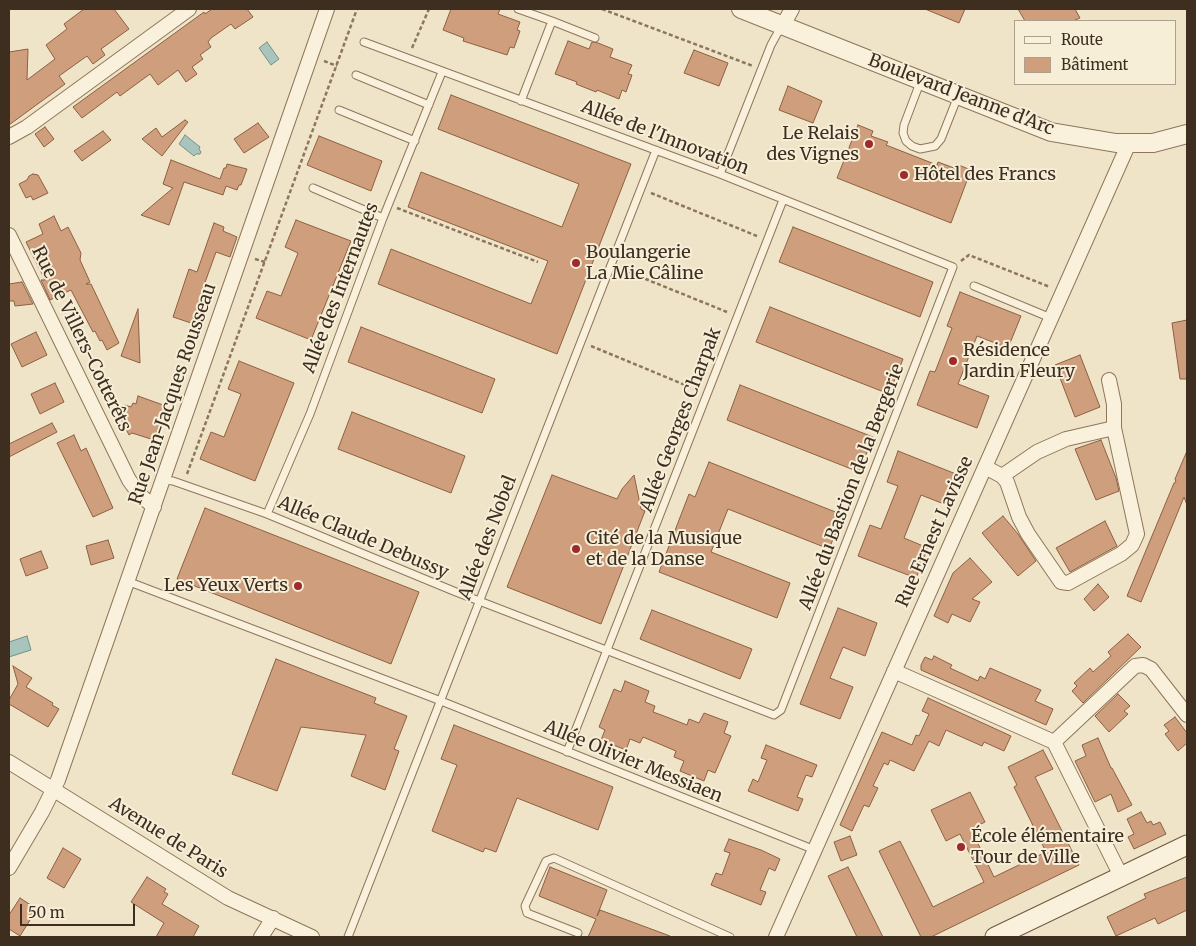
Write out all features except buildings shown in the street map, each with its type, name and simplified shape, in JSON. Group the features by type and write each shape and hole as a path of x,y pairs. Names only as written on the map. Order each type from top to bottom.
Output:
{"main road":[{"path":"995,937 1187,845"}],"street":[{"path":"9,137 189,9"},
{"name":"Rue Jean-Jacques Rousseau","path":"9,868 54,790 327,9"},
{"name":"Boulevard Jeanne d'Arc","path":"741,9 1051,132 1116,143 1153,143 1187,134"},
{"path":"783,25 792,9"},
{"name":"Rue Ernest Lavisse","path":"776,937 1129,143"},
{"name":"Rue de Villers-Cotterêts","path":"9,235 129,480 140,495 154,507"},
{"path":"985,467 1002,476 1007,482 1028,534 1055,576 1061,582 1068,583 1121,554 1132,545 1137,534 1114,428 1114,404 1109,380"},
{"path":"1002,476 1037,452 1066,439 1114,428"},
{"path":"1054,742 1135,666 1143,665 1151,669 1187,715"},
{"path":"894,671 1054,742 1121,876"},
{"name":"Avenue de Paris","path":"9,762 228,898 312,937"},
{"path":"261,937 273,918"}],"lane":[{"path":"518,9 595,38"},
{"path":"521,101 552,21"},
{"path":"720,174 771,45 783,25"},
{"name":"Allée de l'Innovation","path":"364,42 720,174 953,266"},
{"name":"Allée des Internautes","path":"267,514 310,414 388,205 442,72"},
{"path":"356,74 429,105"},
{"path":"921,80 904,125 903,133 906,141 912,146 920,149 935,146 941,139 959,95"},
{"path":"339,110 414,140"},
{"name":"Allée des Nobel","path":"348,937 656,150"},
{"path":"313,188 384,218"},
{"name":"Allée Georges Charpak","path":"567,752 783,200"},
{"name":"Allée du Bastion de la Bergerie","path":"774,715 781,710 791,686 953,266"},
{"path":"974,286 1051,318"},
{"name":"Allée Claude Debussy","path":"163,480 267,514 480,602 774,715"},
{"name":"Allée Olivier Messiaen","path":"127,581 441,701 815,850"},
{"path":"578,933 526,913 525,906 546,860 554,858 730,937"}],"path":[{"path":"183,485 357,9"},
{"path":"408,58 429,9"},
{"path":"602,9 761,69"},
{"path":"641,189 768,240"},
{"path":"388,205 538,262"},
{"path":"953,266 969,255 1063,292"},
{"path":"611,266 738,316"},
{"path":"581,342 707,394"}],"water":[{"path":"267,42 279,59 271,65 259,48"},
{"path":"185,135 200,147 200,154 194,156 179,144"},
{"path":"27,636 31,650 9,657 9,642"}],"place":[{"name":"Le Relais des Vignes","path":"869,144"},
{"name":"Hôtel des Francs","path":"904,175"},
{"name":"Boulangerie La Mie Câline","path":"576,263"},
{"name":"Résidence Jardin Fleury","path":"953,361"},
{"name":"Cité de la Musique et de la Danse","path":"576,549"},
{"name":"Les Yeux Verts","path":"298,586"},
{"name":"École élémentaire Tour de Ville","path":"961,847"}]}
